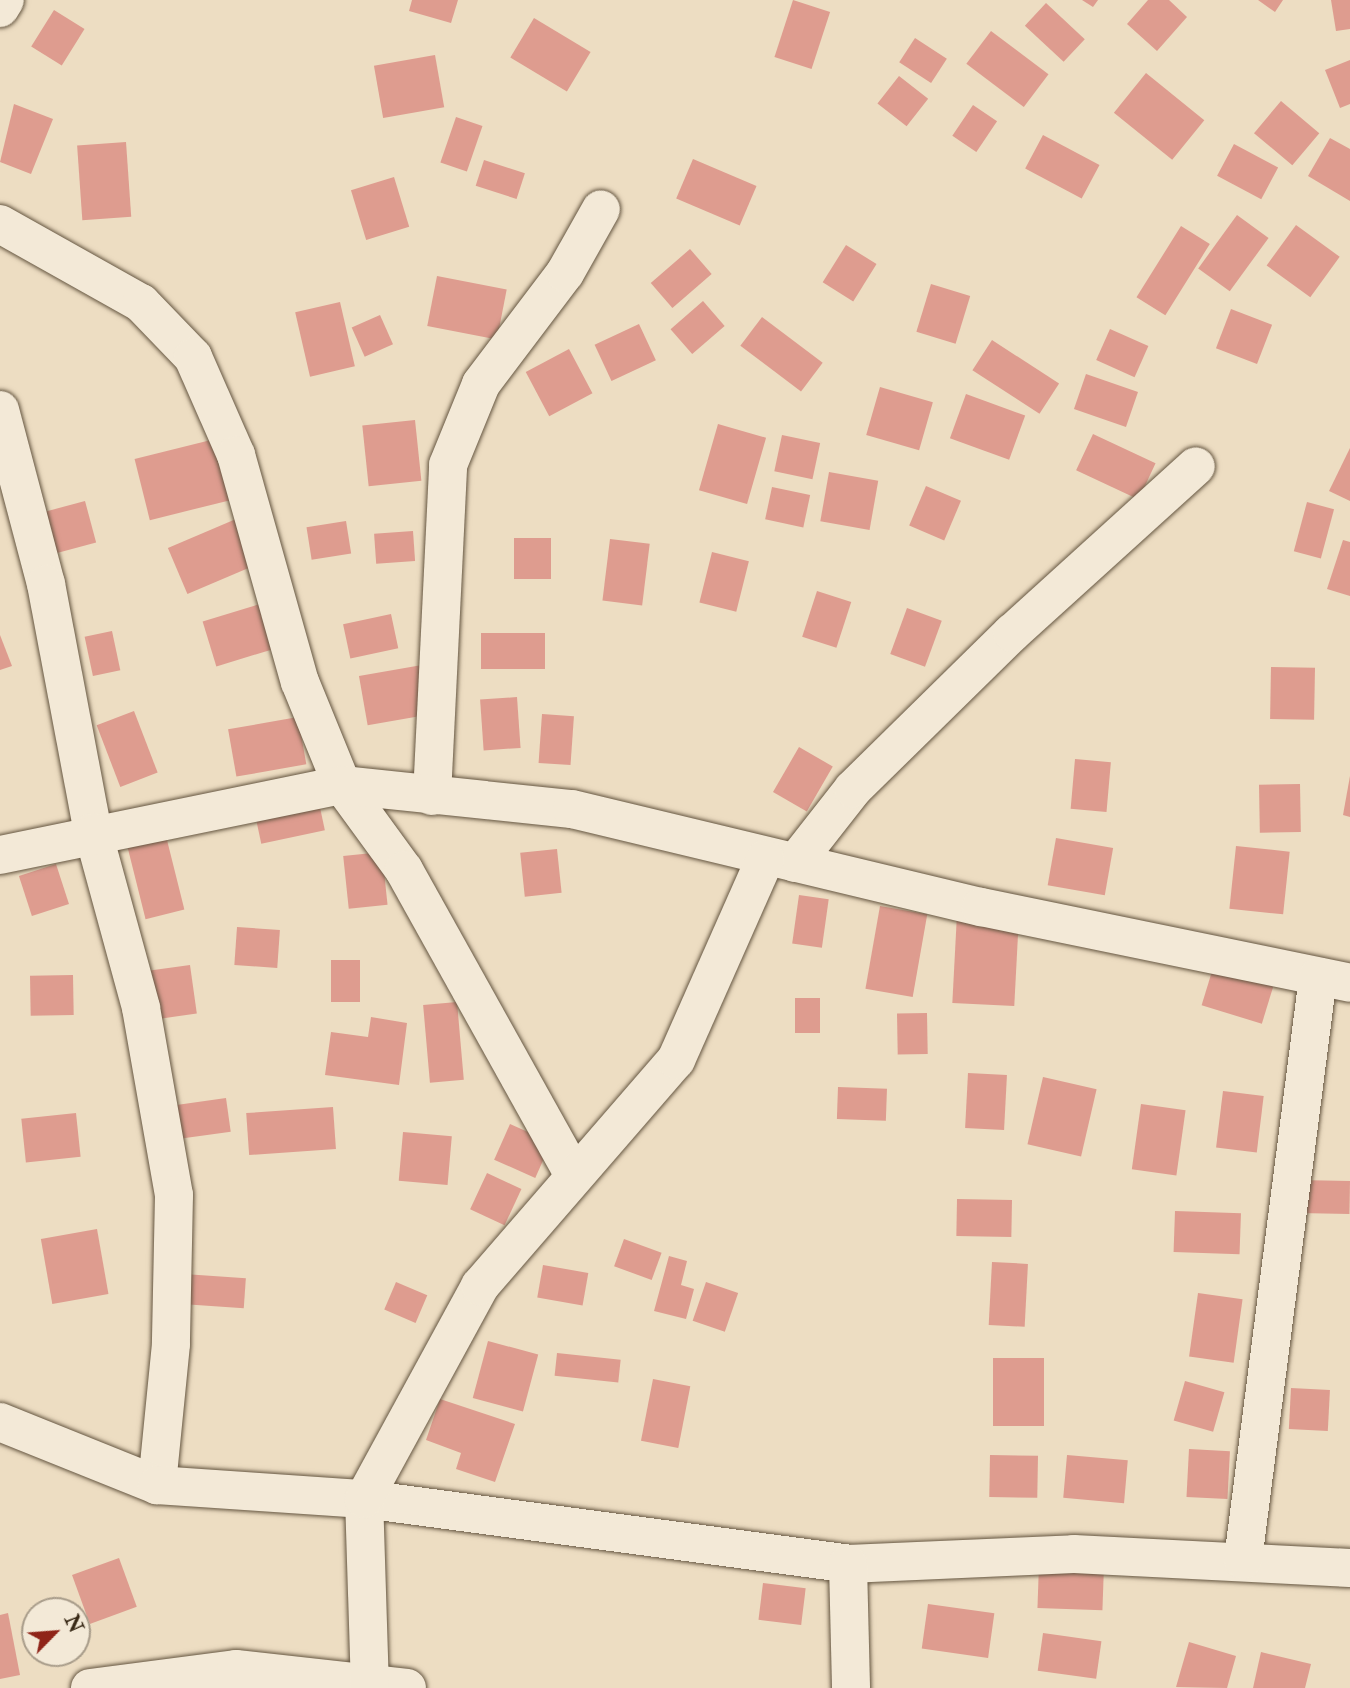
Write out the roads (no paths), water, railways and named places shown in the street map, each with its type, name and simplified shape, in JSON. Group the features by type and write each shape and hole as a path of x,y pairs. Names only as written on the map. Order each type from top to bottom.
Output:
{"street":[{"path":"0,8 5,0"},
{"path":"432,796 448,465 481,384 565,273 601,209"},
{"path":"0,224 141,303 193,357 236,455 300,682 342,785 404,870 574,1175"},
{"path":"0,410 46,584 93,832 141,1008 174,1195 171,1345 157,1485"},
{"path":"370,1686 364,1499 480,1286 676,1060 780,861 863,779 1196,467"},
{"path":"0,855 93,832 342,785 572,809 780,861 1334,980 1242,1560"},
{"path":"0,1422 157,1485 364,1499 848,1564 955,1554 1242,1560 1350,1568"},
{"path":"848,1564 851,1688"},
{"path":"90,1688 236,1669 407,1688"}]}
